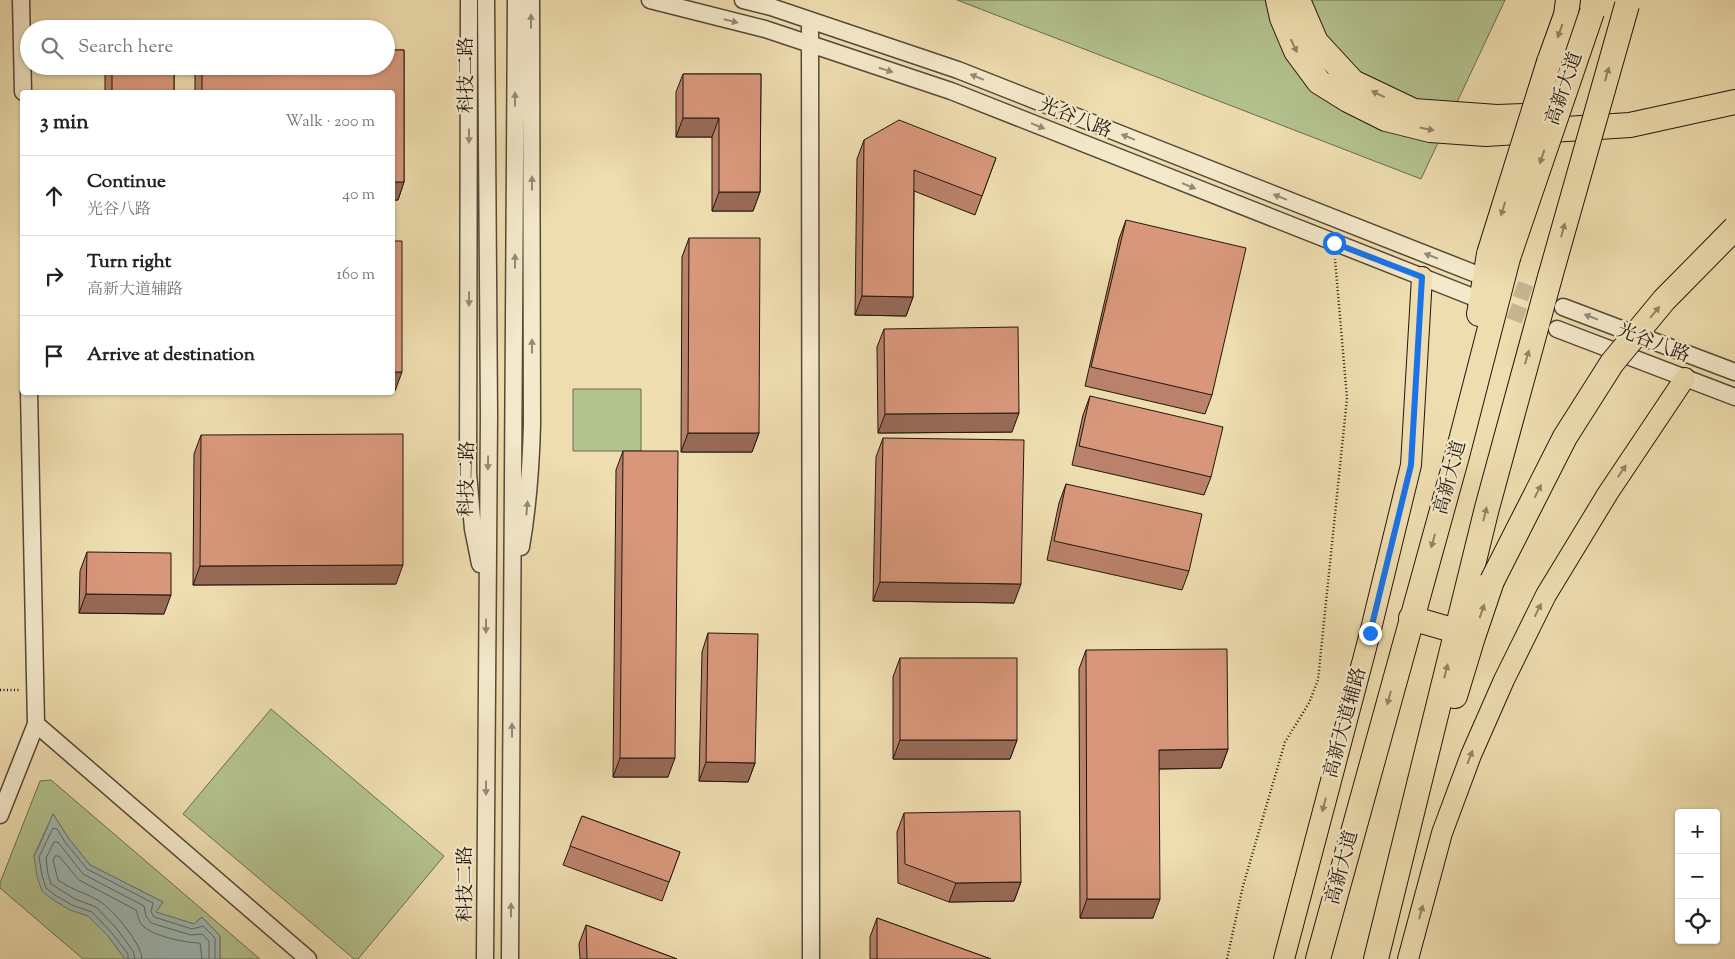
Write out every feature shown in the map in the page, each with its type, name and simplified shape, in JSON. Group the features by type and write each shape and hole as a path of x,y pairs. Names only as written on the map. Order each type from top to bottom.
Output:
{"highway":[{"path":"1278,0 1282,18 1296,51 1319,82 1348,100 1386,119 1430,130 1486,134 1630,125 1735,102"},
{"path":"1298,0 1316,42 1354,82 1414,111 1497,117 1622,113 1735,86"},
{"path":"1498,256 1549,62 1566,15 1568,0"},
{"name":"高新大道","path":"1376,959 1487,508 1628,2"},
{"name":"高新大道","path":"1318,959 1457,456 1498,256 1594,6"},
{"path":"1376,959 1473,636 1492,582 1565,437 1612,363 1664,300 1735,228"},
{"path":"1411,618 1456,631"}],"main road":[{"name":"高新大道辅路","path":"1284,959 1370,633 1411,465 1422,277"},
{"path":"1408,959 1442,834 1470,755 1504,680 1546,594 1608,493 1685,378"}],"street":[{"path":"21,0 21,20"},
{"path":"469,0 468,473 472,529 486,592"},
{"name":"科技二路","path":"486,0 489,415 486,592 486,959"},
{"path":"510,959 516,0"},
{"path":"513,591 526,520 531,464 532,0"},
{"name":"光谷八路","path":"650,0 764,29 950,91 1478,298"},
{"name":"光谷八路","path":"743,0 810,20 958,70 1476,274"},
{"path":"810,20 811,959"},
{"path":"23,75 23,90"},
{"name":"光谷八路","path":"1563,307 1735,372"},
{"name":"光谷八路","path":"1557,329 1735,397"},
{"path":"0,815 36,724 29,395"},
{"path":"36,724 308,959"}],"path":[{"path":"1227,959 1243,886 1285,742 1309,703 1318,680 1347,398 1334,243"},
{"path":"0,690 35,691"}],"green space":[{"path":"957,0 1505,0 1421,179"},
{"path":"573,389 641,389 641,451 573,451"},
{"path":"271,709 444,856 358,959 354,959 183,814"},
{"path":"51,780 260,959 220,959 220,936 202,917 194,924 155,912 163,902 90,865 69,839 53,814 34,856 52,899 88,916 108,936 125,959 83,959 0,888 0,883 40,781"}],"water":[{"path":"53,814 69,839 90,865 163,902 156,912 194,924 202,917 220,936 220,959 125,959 108,936 88,916 70,910 42,891 37,876 34,856"}],"building":[{"path":"395,50 404,50 404,182 395,182 395,90 202,90 202,75 395,75"},
{"path":"683,74 761,74 760,192 719,192 719,118 683,118"},
{"path":"112,75 174,75 174,90 112,90"},
{"path":"899,120 996,158 982,196 914,170 913,297 862,296 864,140"},
{"path":"1126,220 1246,248 1212,395 1091,367"},
{"path":"689,238 760,238 759,433 688,433"},
{"path":"395,241 402,241 402,372 395,372"},
{"path":"1018,327 1019,413 885,414 884,329"},
{"path":"1090,396 1223,427 1211,477 1079,446"},
{"path":"403,434 403,565 200,566 201,435"},
{"path":"883,438 1024,440 1021,584 880,582"},
{"path":"623,451 678,451 675,758 620,758"},
{"path":"1066,484 1202,514 1189,571 1054,541"},
{"path":"87,552 171,553 171,595 86,594"},
{"path":"708,633 758,634 755,763 706,762"},
{"path":"1227,649 1228,749 1159,750 1160,899 1087,899 1086,650"},
{"path":"900,658 1017,658 1017,740 900,740"},
{"path":"1020,811 1021,882 956,883 905,864 904,813"},
{"path":"582,816 680,852 669,882 570,846"},
{"path":"877,918 991,959 877,959"},
{"path":"586,925 677,959 587,959"}],"tunnel":[{"path":"1493,280 1552,302"},
{"path":"1487,302 1548,325"}],"route":[{"path":"1334,243 1422,277 1411,465 1370,633"}]}
